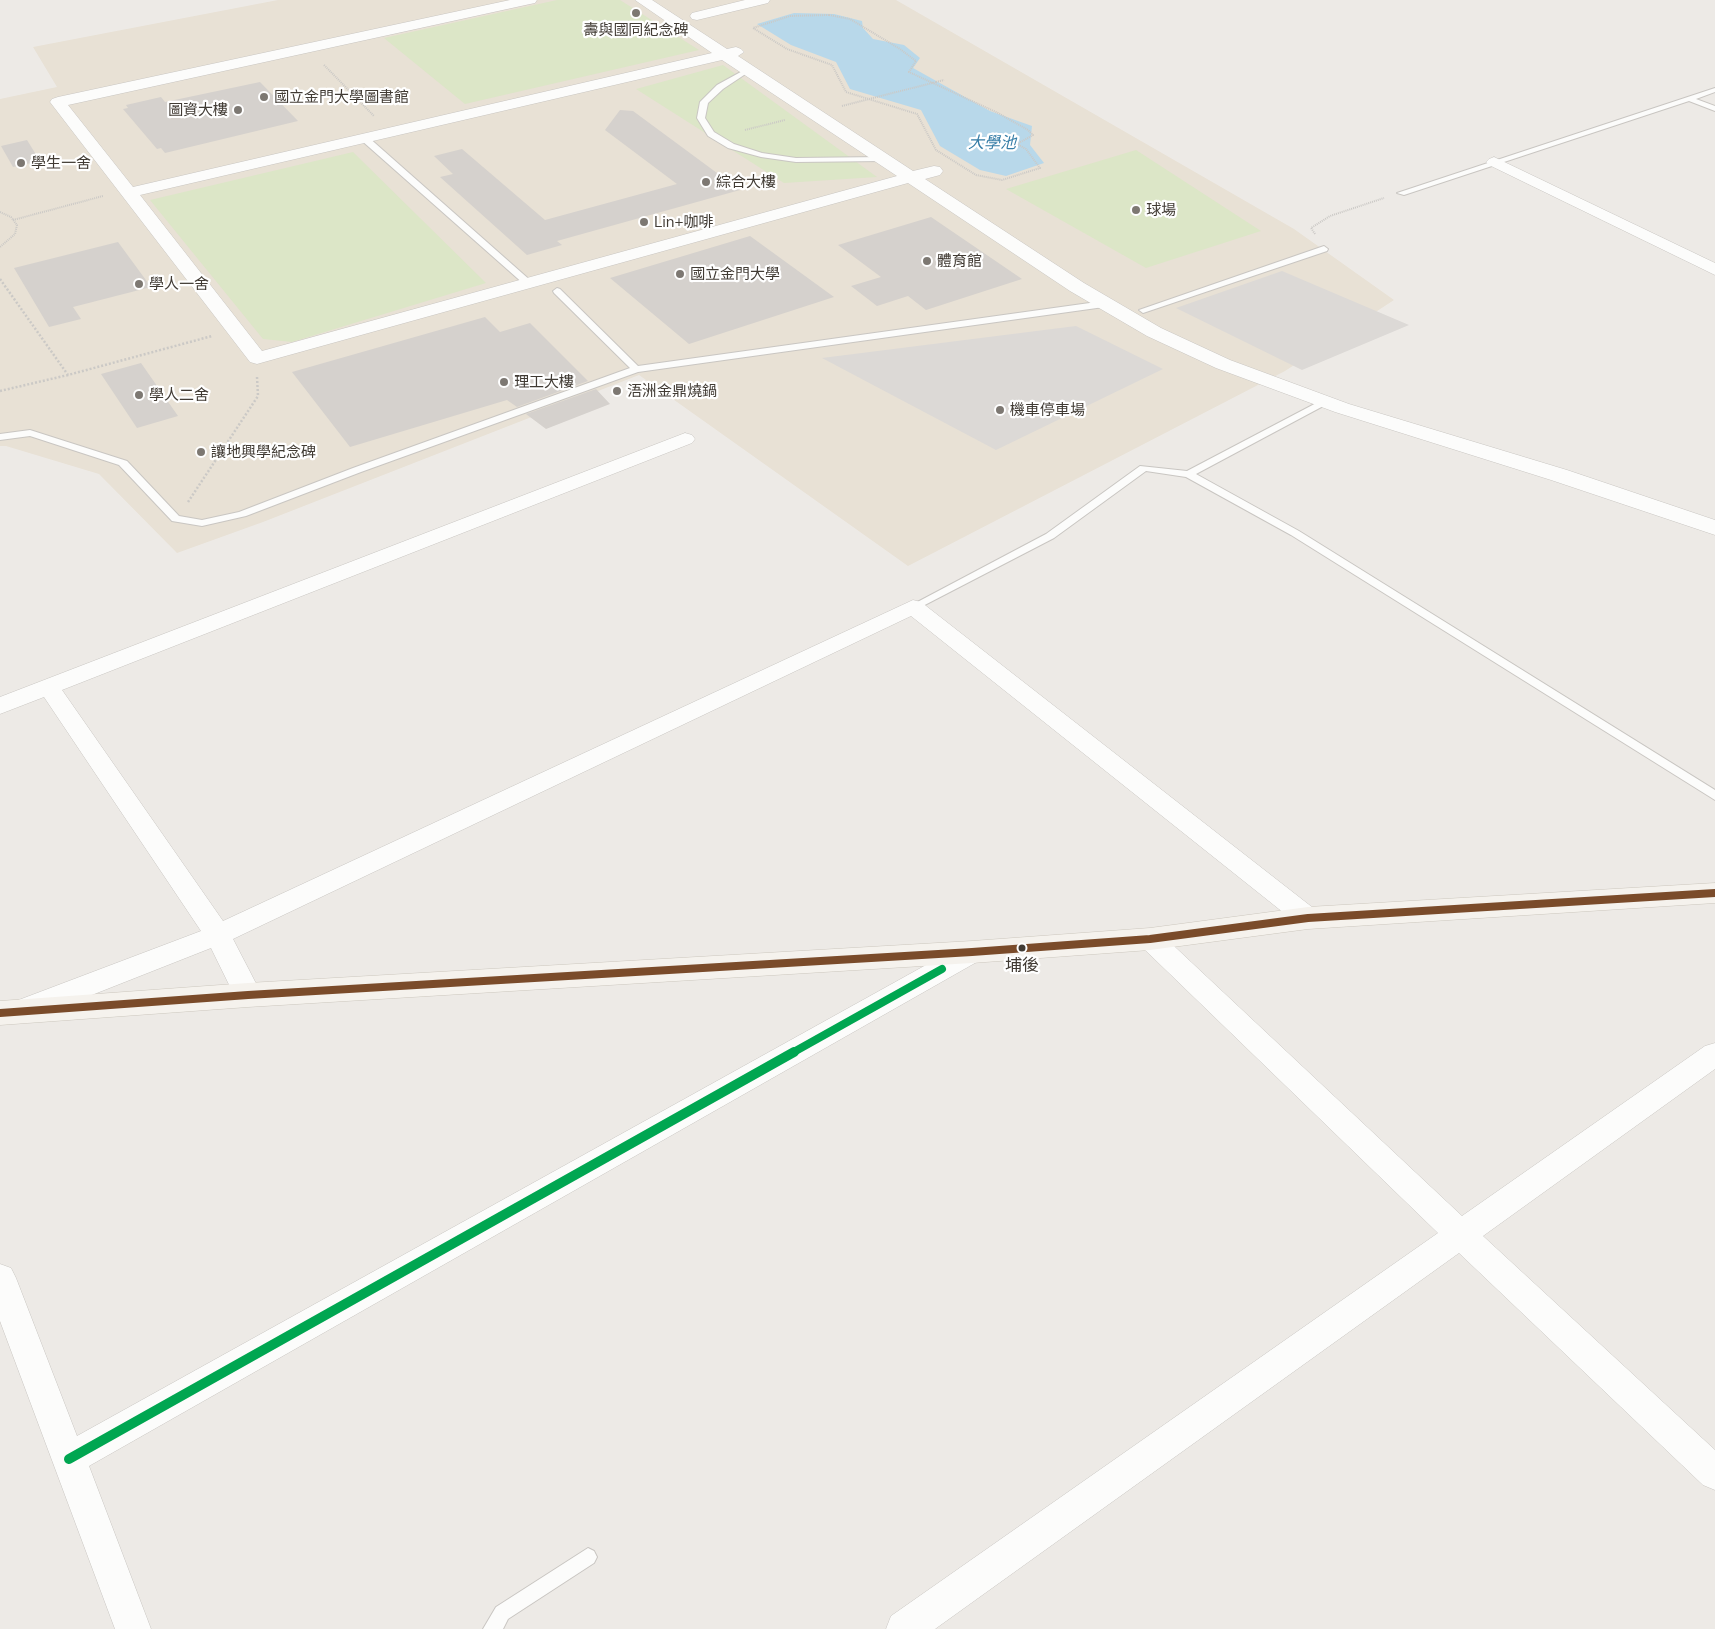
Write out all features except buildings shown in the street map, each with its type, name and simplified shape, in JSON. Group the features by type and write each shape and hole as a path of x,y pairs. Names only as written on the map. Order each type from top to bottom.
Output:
{"main road":[{"path":"11,1012 248,995 972,952 1150,939 1308,918 1715,893"}],"street":[{"path":"530,0 58,102 257,358 934,171"},
{"path":"642,0 1104,304 1154,332 1223,364 1324,402 1559,475 1715,528"},
{"path":"670,0 875,132"},
{"path":"697,16 763,0"},
{"path":"128,193 747,49"},
{"path":"913,156 950,182"},
{"path":"1494,162 1715,270"},
{"path":"975,198 1103,286 1143,310 1198,336 1285,372 1715,512"},
{"path":"0,706 685,438"},
{"path":"11,1012 218,935 913,607 1308,918"},
{"path":"49,688 218,935 248,995"},
{"path":"1150,939 1715,1473"},
{"path":"69,1459 972,952"},
{"path":"904,1629 1715,1054"},
{"path":"0,1278 133,1629"}],"lane":[{"path":"748,70 720,87 704,102 701,118 711,134 731,146 769,157 796,160 883,159"},
{"path":"1401,193 1715,90"},
{"path":"1688,98 1715,109"},
{"path":"364,138 528,283"},
{"path":"1143,310 1324,249"},
{"path":"557,291 636,369"},
{"path":"0,437 30,434 58,441 123,463 176,519 202,522 242,514 357,470 636,369 1104,304"},
{"path":"1189,474 1324,402"},
{"path":"913,607 1050,536 1144,468 1189,474 1295,533 1715,796"},
{"path":"492,1629 502,1613 588,1557"}],"path":[{"path":"829,15 850,19 900,49 916,61 909,72 998,113 1028,130 1033,135 1017,144 1026,150 1040,168 1002,180 976,175 936,150 917,114 868,100 846,92 832,66 787,49 753,28 790,16 829,15"},
{"path":"307,48 390,132"},
{"path":"836,108 944,80"},
{"path":"739,132 786,120"},
{"path":"13,220 101,196 128,193"},
{"path":"1324,249 1311,228 1347,209 1401,193"},
{"path":"0,212 13,220 17,225 15,234 0,247"},
{"path":"0,279 68,375"},
{"path":"0,391 68,375 235,329"},
{"path":"176,519 258,396"}],"shaded area":[{"name":"國立金門大學","path":"278,0 896,0 1294,229 1394,300 1285,371 908,566 639,375 263,522 177,553 99,474 6,446 0,446 0,99 57,87 33,47"},
{"path":"1282,271 1409,325 1302,370 1176,308"},
{"name":"機車停車場","path":"1076,326 1163,369 996,450 822,358"}],"green space":[{"path":"557,0 620,0 699,50 465,104 384,38"},
{"path":"723,65 877,177 784,183 636,89"},
{"name":"球場","path":"1136,150 1261,231 1146,268 1006,189"},
{"path":"353,152 486,283 292,342 263,339 150,200"}],"water":[{"name":"大學池","path":"794,13 834,14 862,21 863,28 873,39 904,45 920,58 913,68 990,111 1032,126 1030,145 1044,163 1006,176 980,170 940,146 921,110 850,89 836,62 791,45 757,24"}],"transit line":[{"path":"0,1013 248,995 972,952 1150,939 1308,918 1715,893"},
{"path":"69,1459 942,969"}],"place":[{"name":"壽與國同紀念碑","path":"636,13"},
{"name":"國立金門大學圖書館","path":"264,97"},
{"name":"圖資大樓","path":"238,110"},
{"name":"學生一舍","path":"21,163"},
{"name":"綜合大樓","path":"706,182"},
{"name":"球場","path":"1136,210"},
{"name":"Lin+咖啡","path":"644,222"},
{"name":"體育館","path":"927,261"},
{"name":"國立金門大學","path":"680,274"},
{"name":"學人一舍","path":"139,284"},
{"name":"理工大樓","path":"504,382"},
{"name":"浯洲金鼎燒鍋","path":"617,391"},
{"name":"學人二舍","path":"139,395"},
{"name":"機車停車場","path":"1000,410"},
{"name":"讓地興學紀念碑","path":"201,452"},
{"name":"埔後","path":"1022,948"}]}
